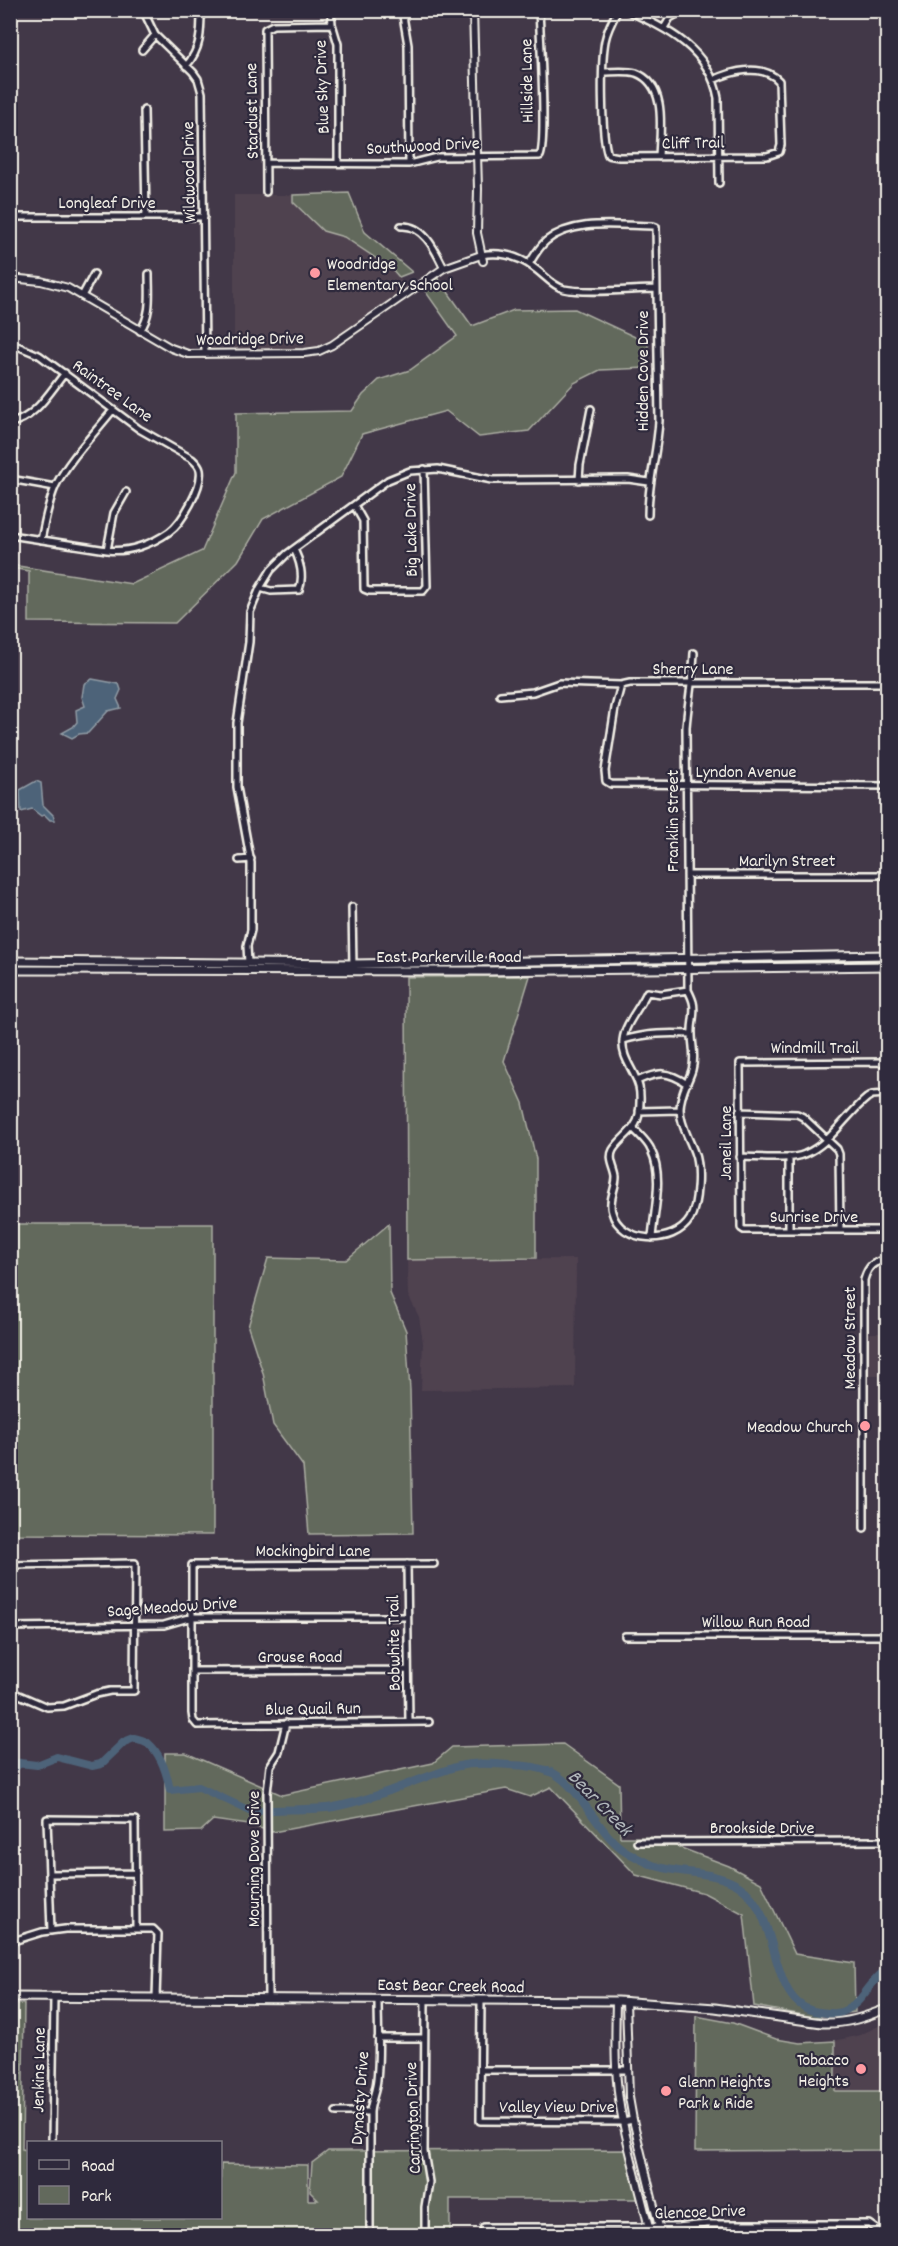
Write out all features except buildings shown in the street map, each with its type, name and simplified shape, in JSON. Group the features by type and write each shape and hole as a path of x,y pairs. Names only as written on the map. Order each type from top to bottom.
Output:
{"main road":[{"name":"East Parkerville Road","path":"353,968 464,962 888,955"},
{"path":"794,956 794,967"},
{"path":"709,969 738,964 742,962 742,958"},
{"name":"East Parkerville Road","path":"10,961 102,966"},
{"path":"464,962 464,971"},
{"name":"East Parkerville Road","path":"10,970 102,966 248,966 464,971 888,966"},
{"name":"East Bear Creek Road","path":"10,1997 626,2001 715,2008 822,2023 851,2021 888,2008"}],"street":[{"name":"Wildwood Drive","path":"142,10 155,35 198,79 202,93 206,354"},
{"path":"186,66 194,57 200,42 201,10"},
{"name":"Blue Sky Drive","path":"331,10 332,24 338,44 338,164"},
{"path":"402,10 408,45 409,164"},
{"path":"473,10 477,233 482,258"},
{"name":"Hillside Lane","path":"539,10 542,151"},
{"path":"618,10 609,25 605,40 603,72 636,73 655,89 659,104 659,157"},
{"path":"626,10 664,28 692,48 706,67 718,98 719,183"},
{"path":"664,28 670,18 684,10"},
{"name":"Stardust Lane","path":"266,192 265,29 273,25 332,24"},
{"path":"142,50 155,35"},
{"name":"Cliff Trail","path":"603,72 606,148 611,157 767,156 779,152 781,145 779,81 770,73 747,71 730,72 712,80"},
{"path":"144,110 146,216"},
{"name":"Southwood Drive","path":"267,163 409,164 437,157 540,156 542,151"},
{"name":"Longleaf Drive","path":"10,217 204,217"},
{"path":"401,226 408,226 424,236 444,268"},
{"name":"Hidden Cove Drive","path":"529,264 545,242 570,229 587,226 655,226 659,421 649,482 648,515"},
{"name":"Woodridge Drive","path":"10,278 41,281 68,288 140,331 188,354 304,353 325,348 444,268 482,258 509,255 529,264 553,284 568,290 657,289"},
{"path":"82,296 94,274"},
{"path":"140,331 147,321 149,312 149,274"},
{"name":"Raintree Lane","path":"10,344 39,355 140,429 197,464 200,471 195,493 181,521 174,528 132,549 118,552 107,550"},
{"path":"10,423 22,420 36,409 65,373"},
{"path":"579,480 591,409"},
{"path":"41,540 46,514 55,487 65,470 113,410"},
{"path":"248,966 251,930 251,859 237,787 237,723 249,642 250,612 260,588 276,564 393,477 424,469 442,470 492,480 649,482"},
{"name":"Big Lake Drive","path":"354,505 363,521 366,590 425,590 424,469"},
{"path":"10,479 55,487"},
{"path":"10,535 107,550 114,513 126,492"},
{"path":"260,588 271,591 299,590 301,586 300,564 294,549"},
{"name":"Franklin Street","path":"680,1110 681,1098 693,1069 695,1053 692,1034 694,1004 688,990 686,724 694,653"},
{"name":"Sherry Lane","path":"500,695 533,692 559,683 621,685 630,683 888,683"},
{"name":"Lyndon Avenue","path":"621,685 609,743 606,781 611,784 888,786"},
{"path":"239,860 251,859"},
{"name":"Marilyn Street","path":"687,874 888,875"},
{"path":"352,907 353,968"},
{"path":"639,1111 680,1110 697,1161 694,1208 689,1220 678,1232 668,1237 643,1237 615,1221 610,1204 616,1181 611,1160 612,1152 633,1128 639,1111 639,1088 627,1062 623,1040 627,1026 640,1008 647,992 660,994 688,990"},
{"path":"623,1040 658,1033 692,1034"},
{"name":"Janeil Lane","path":"741,1227 739,1112 740,1063 744,1063"},
{"name":"Windmill Trail","path":"744,1063 887,1064"},
{"path":"637,1081 653,1074 664,1073 675,1076 687,1084"},
{"path":"740,1157 789,1157 806,1154 828,1138 867,1098 872,1095 888,1094"},
{"path":"739,1112 797,1114 828,1138 839,1154 840,1230"},
{"path":"633,1128 651,1148 655,1160 658,1179 652,1238"},
{"path":"789,1157 789,1230"},
{"name":"Sunrise Drive","path":"741,1227 749,1231 888,1230"},
{"name":"Meadow Street","path":"864,1528 864,1280 867,1268 876,1261 888,1260"},
{"path":"10,1564 135,1563 134,1691 110,1691 64,1706 47,1707 10,1691"},
{"name":"Bobwhite Trail","path":"406,1564 409,1722"},
{"name":"Mockingbird Lane","path":"192,1617 192,1565 434,1564"},
{"path":"192,1617 192,1671"},
{"name":"Sage Meadow Drive","path":"10,1627 164,1625 192,1617 407,1617"},
{"name":"Willow Run Road","path":"625,1636 888,1636"},
{"name":"Grouse Road","path":"192,1671 408,1670"},
{"name":"Blue Quail Run","path":"192,1671 192,1713 197,1725 429,1722"},
{"name":"Mourning Dove Drive","path":"268,1999 267,1793 270,1766 279,1752 286,1723"},
{"path":"51,1931 47,1819 135,1820 136,1928"},
{"name":"Brookside Drive","path":"637,1842 888,1841"},
{"path":"49,1874 136,1873"},
{"path":"10,1942 51,1931 153,1929 158,1934 156,1998"},
{"name":"Jenkins Lane","path":"52,2141 54,1997"},
{"name":"Dynasty Drive","path":"370,2235 370,2112 371,2100 377,2084 378,1999"},
{"name":"Carrington Drive","path":"425,2235 425,2207 429,2182 424,2152 426,2000"},
{"path":"481,2000 481,2070 627,2070"},
{"path":"616,2001 616,2070 623,2122 651,2235"},
{"path":"626,2001 627,2070 633,2120 659,2227 658,2235"},
{"path":"378,2038 424,2038"},
{"name":"Valley View Drive","path":"481,2070 480,2121 623,2122 633,2120"},
{"path":"336,2112 370,2112"},
{"name":"Glencoe Drive","path":"484,2235 484,2228 659,2227 708,2224 869,2224 879,2231"},
{"path":"820,2224 820,2235"},
{"path":"537,2228 537,2235"}],"shaded area":[{"name":"Woodridge Elementary School","path":"234,195 293,195 293,202 323,231 344,237 392,270 407,287 335,337 317,346 234,348"},
{"path":"576,1259 575,1388 421,1390 423,1343 419,1317 408,1295 407,1260"},
{"path":"868,1333 887,1333 887,1375 868,1375"},
{"path":"887,2022 887,2091 835,2091 835,2041 860,2035"}],"green space":[{"path":"349,193 365,232 412,272 399,277 392,269 344,237 323,231 293,202 293,195"},
{"path":"438,278 472,326 514,310 575,309 648,343 647,368 600,370 574,383 529,431 479,437 446,411 362,434 341,477 263,519 238,561 175,623 29,622 29,571 11,568 11,565 132,584 202,551 236,472 236,413 352,411 363,395 379,380 410,370 457,336 423,288"},
{"path":"530,976 504,1061 523,1103 536,1159 536,1258 407,1260 406,977"},
{"path":"11,1224 213,1224 213,1535 11,1534"},
{"path":"389,1224 390,1293 406,1331 410,1390 413,1533 309,1534 303,1466 273,1425 263,1373 248,1327 268,1258 346,1260"},
{"path":"563,1744 619,1784 620,1837 652,1837 729,1866 761,1883 795,1954 854,1963 855,2012 814,2017 754,2006 744,1914 704,1893 636,1875 551,1787 530,1797 506,1789 273,1832 249,1825 213,1820 201,1831 165,1832 165,1753 186,1753 282,1795 433,1763 452,1747"},
{"path":"11,2004 24,2004 22,2149 27,2150 27,2219 222,2219 222,2164 308,2165 308,2200 318,2200 310,2192 312,2163 328,2151 627,2150 639,2199 450,2199 450,2235 11,2236"},
{"path":"696,2016 733,2023 776,2039 800,2043 835,2041 835,2091 887,2091 887,2150 695,2151"}],"water":[{"path":"92,679 119,684 121,690 117,699 121,708 108,711 88,733 72,738 62,733 77,722 76,710 85,706 82,697 84,684"},
{"path":"36,781 41,783 43,805 55,820 50,820 45,815 41,816 32,809 21,812 20,790"},
{"path":"15,792 16,816 11,819 11,796"}],"waterway":[{"name":"Bear Creek","path":"10,1762 37,1765 57,1757 92,1766 101,1764 124,1742 134,1738 148,1743 160,1758 170,1790 199,1787 248,1810 260,1811"},
{"name":"Bear Creek","path":"10,1772 20,1763"},
{"name":"Bear Creek","path":"271,1810 334,1807 381,1794 465,1765 520,1765 543,1769 563,1779 607,1835 627,1852 656,1866 719,1877 739,1886 753,1900 763,1917 782,1978 790,1994 803,2006 820,2012 843,2012 858,2002 876,1978 888,1969"}],"place":[{"name":"Woodridge Elementary School","path":"315,273"},
{"name":"Meadow Church","path":"865,1426"},
{"name":"Tobacco Heights","path":"861,2069"},
{"name":"Glenn Heights Park & Ride","path":"666,2091"}]}
